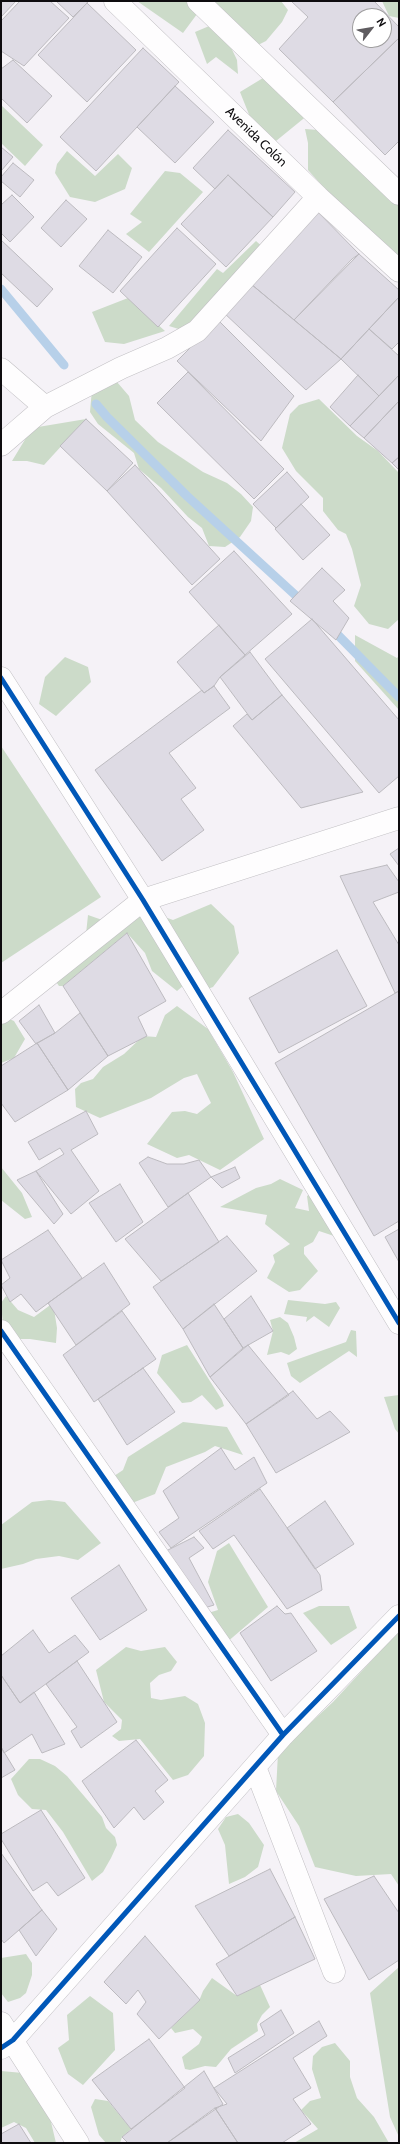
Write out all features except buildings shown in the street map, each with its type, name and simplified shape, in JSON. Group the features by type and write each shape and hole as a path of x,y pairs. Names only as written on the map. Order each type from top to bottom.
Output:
{"street":[{"name":"Avenida Colón","path":"115,1 318,197 399,271"},
{"path":"198,1 399,194"},
{"path":"1,445 45,408 121,368 167,348 197,331 318,197"},
{"path":"1,369 45,408"},
{"path":"1,678 143,900 399,1323"},
{"path":"1,1013 143,900 399,818"},
{"path":"1,1331 283,1736"},
{"path":"7,2044 283,1736 399,1616"},
{"path":"255,1767 334,1972"},
{"path":"1,2023 7,2044 78,2143"}],"green space":[{"path":"137,1 202,1 203,6 183,33"},
{"path":"215,1 281,1 288,10 282,22 266,41 258,45 225,19"},
{"path":"382,1 399,1 399,18 392,17 392,8 385,8"},
{"path":"214,24 226,37 237,60 238,74 216,57 207,64 195,32"},
{"path":"263,78 319,106 276,141 250,117 240,92"},
{"path":"1,105 43,145 25,166 1,143"},
{"path":"305,129 346,132 399,185 399,262 343,209 308,170 308,143"},
{"path":"67,151 95,176 118,154 132,168 125,189 95,202 70,197 55,173 57,164"},
{"path":"165,171 180,173 203,192 149,252 126,234 142,222 130,214"},
{"path":"256,241 265,249 185,331 169,326 217,269 223,273"},
{"path":"128,298 165,331 124,344 105,342 92,312"},
{"path":"117,382 129,396 135,420 158,442 203,472 227,483 241,494 253,507 251,521 240,537 225,547 209,546 202,528 188,517 161,488 139,469 134,453 98,424 90,412 92,389"},
{"path":"319,399 357,436 378,451 399,473 399,619 388,629 369,624 354,606 361,585 352,549 346,534 338,530 323,511 323,498 296,471 282,448 290,414 299,405"},
{"path":"86,419 44,465 27,461 12,461 32,428"},
{"path":"355,635 397,658 399,656 399,710 355,661"},
{"path":"65,657 88,667 91,682 56,716 39,704 45,677"},
{"path":"1,746 101,897 1,963"},
{"path":"211,904 234,926 239,953 213,987 199,992 191,979 177,991 152,971 145,953 127,933 63,986 59,986 52,976 86,934 88,915 108,922 151,912 173,920"},
{"path":"177,1006 208,1029 233,1072 264,1139 220,1170 189,1155 177,1158 147,1144 172,1112 185,1111 197,1114 211,1103 197,1074 184,1078 151,1098 100,1118 76,1107 75,1089 81,1083 93,1079 103,1067 124,1054 143,1036 156,1037 165,1015"},
{"path":"7,1018 14,1021 25,1039 14,1058 1,1063 1,1020"},
{"path":"1,1167 22,1193 32,1217 25,1219 1,1200"},
{"path":"280,1179 303,1190 295,1208 309,1211 307,1196 315,1191 343,1239 319,1231 313,1242 304,1247 304,1254 318,1271 300,1290 289,1292 267,1278 275,1262 273,1255 290,1244 265,1224 267,1215 220,1207 256,1188 271,1184"},
{"path":"6,1296 18,1310 34,1317 53,1303 57,1328 56,1343 30,1339 15,1339 3,1325 1,1303"},
{"path":"288,1300 325,1304 336,1302 340,1308 329,1327 314,1316 306,1322 307,1317 284,1314"},
{"path":"280,1317 288,1323 297,1349 289,1355 281,1352 267,1355 273,1331 270,1320"},
{"path":"351,1330 356,1331 357,1357 349,1351 300,1383 291,1376 287,1363 346,1342"},
{"path":"187,1345 222,1400 224,1406 216,1410 202,1395 191,1402 182,1403 157,1373 162,1355"},
{"path":"399,1395 399,1434 395,1429 384,1397"},
{"path":"183,1422 227,1427 243,1455 215,1446 205,1452 166,1467 155,1494 127,1505 114,1476 123,1470 128,1457"},
{"path":"49,1500 65,1502 101,1543 78,1560 59,1556 36,1559 23,1564 1,1569 1,1525 32,1502"},
{"path":"229,1543 268,1607 226,1643 208,1613 218,1610 208,1582 217,1551"},
{"path":"319,1606 349,1606 357,1628 331,1645 303,1613"},
{"path":"399,1631 399,1886 391,1874 356,1876 315,1867 299,1826 276,1791 278,1753 333,1702"},
{"path":"126,1647 141,1651 165,1647 177,1662 171,1671 159,1675 150,1683 151,1698 161,1700 185,1696 198,1704 205,1723 204,1756 188,1775 173,1780 140,1739 119,1741 112,1736 121,1729 122,1720 104,1702 96,1670"},
{"path":"29,1759 40,1759 55,1766 67,1776 102,1817 106,1828 115,1837 117,1845 111,1858 103,1872 92,1881 63,1832 46,1810 32,1809 18,1795 11,1779"},
{"path":"238,1814 249,1823 264,1845 258,1867 245,1877 229,1884 225,1845 218,1829 226,1817"},
{"path":"26,1954 32,1963 32,1975 26,1993 20,1998 8,2002 1,1993 1,1958"},
{"path":"399,1967 399,2137 390,2117 370,1993"},
{"path":"212,1978 237,1996 260,1985 270,2007 262,2015 257,2024 258,2031 231,2049 216,2067 205,2066 190,2070 185,2069 182,2057 199,2044 202,2037 193,2029 175,2033 171,2028 199,2001 203,1991"},
{"path":"90,1996 113,2013 115,2050 83,2085 68,2074 58,2048 69,2040 67,2015"},
{"path":"335,2043 350,2061 350,2077 357,2098 374,2117 389,2143 294,2143 318,2129 301,2110 310,2101 321,2098 312,2069 313,2056 322,2047"},
{"path":"1,2071 23,2073 46,2101 56,2143 35,2143 26,2128 14,2122 1,2128"},
{"path":"95,2099 108,2101 131,2129 122,2137 120,2143 106,2143 99,2135 91,2107"}],"waterway":[{"path":"1,289 64,365"},
{"path":"96,404 107,417 187,496 304,603"},
{"path":"330,627 399,697"}],"cycle path":[{"path":"1,678 143,900 399,1323"},
{"path":"1,1331 283,1735"},
{"path":"1,2048 13,2040 283,1735 399,1616"}]}
